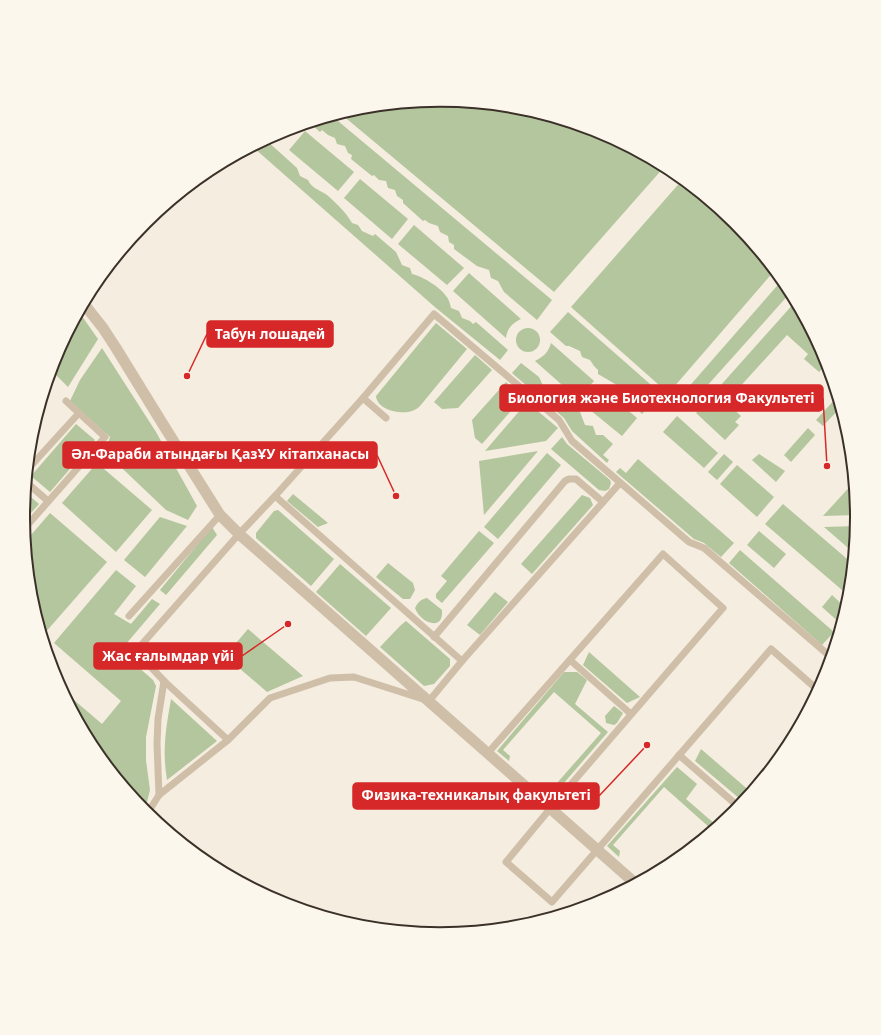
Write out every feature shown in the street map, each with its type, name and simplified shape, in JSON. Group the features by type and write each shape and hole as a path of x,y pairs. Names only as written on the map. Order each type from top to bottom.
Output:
{"street":[{"path":"87,308 116,348 220,515 239,534 429,701 447,719 632,881"}],"lane":[{"path":"228,740 164,681 136,651 239,534 363,398 434,314 559,420 572,441 689,542 704,548 709,552 827,654"},
{"path":"363,398 386,418"},
{"path":"30,522 105,437 66,401"},
{"path":"34,462 79,413"},
{"path":"434,637 565,481 569,479 576,479 603,502"},
{"path":"151,808 159,795 228,740 270,698 330,678 354,677 429,701 462,661 620,482"},
{"path":"32,486 48,500"},
{"path":"275,496 462,661"},
{"path":"129,616 220,515"},
{"path":"487,754 663,554 723,608 506,862 552,902 771,649 814,687"},
{"path":"570,660 631,714"},
{"path":"159,795 157,737 158,719 164,681"},
{"path":"679,755 735,804"}],"green space":[{"path":"440,107 467,108 521,115 547,121 598,138 622,149 661,171 554,292 346,118 387,111"},
{"path":"337,120 552,300 537,320 504,292 498,281 491,278 489,270 477,266 454,249 454,245 449,242 448,236 440,232 438,226 425,220 423,221 403,203 403,200 397,196 395,190 388,188 386,181 379,180 374,175 372,176 351,159 352,155 348,153 345,146 337,144 335,138 322,130 320,132 315,127"},
{"path":"305,131 354,172 338,191 289,150"},
{"path":"270,144 297,168 300,176 308,180 313,187 327,195 347,215 352,223 358,225 362,231 373,236 375,234 396,252 402,265 410,268 412,274 421,277 440,289 448,299 451,308 459,311 462,318 473,324 476,322 508,350 500,360 436,308 257,150"},
{"path":"360,179 408,219 392,239 344,198"},
{"path":"679,184 731,227 771,275 673,388 659,385 571,307"},
{"path":"414,225 464,268 447,285 398,244"},
{"path":"469,273 521,319 511,326 506,338 453,291"},
{"path":"778,284 787,297 689,406 679,398"},
{"path":"792,305 809,336 823,368 819,372 804,359 808,354 787,335 726,402 741,416 735,422 739,425 725,440 696,413"},
{"path":"568,312 666,398 660,404 655,400 642,414 637,409 637,404 625,395 622,388 598,374 598,370 590,360 582,357 580,351 566,346 550,332"},
{"path":"82,317 98,339 68,387 56,375 61,360"},
{"path":"436,323 467,349 417,408 407,412 396,412 380,405 376,396"},
{"path":"528,328 537,331 540,340 537,349 528,352 519,349 516,340 519,331"},
{"path":"551,343 594,381 578,399 535,361 545,354"},
{"path":"102,348 156,432 197,506 188,520 166,510 105,452 110,437 70,401 80,380"},
{"path":"475,355 492,370 458,408 442,409 434,402"},
{"path":"521,363 539,377 544,388 551,391 554,397 562,400 580,412 585,425 593,426 596,435 603,435 613,444 603,455 609,460 607,463 572,431 564,418 512,373"},
{"path":"506,382 523,397 482,444 475,438 472,420"},
{"path":"600,387 637,418 622,436 584,405"},
{"path":"834,401 837,411 823,426 816,420"},
{"path":"527,402 558,428 546,441 485,451"},
{"path":"677,416 718,453 704,468 663,432"},
{"path":"76,424 95,440 50,492 33,477 33,474"},
{"path":"808,428 815,435 791,462 784,455"},
{"path":"562,437 567,444 610,480 611,483 609,489 605,491 599,490 551,449"},
{"path":"538,451 484,515 479,461"},
{"path":"547,453 561,465 498,539 484,527"},
{"path":"724,454 733,462 717,480 708,472"},
{"path":"759,454 785,471 776,482 752,460"},
{"path":"638,459 734,543 721,557 704,543 694,539 616,472 620,468 626,473"},
{"path":"97,463 152,510 116,552 62,503"},
{"path":"737,465 774,497 757,517 720,484"},
{"path":"850,487 851,515 823,516"},
{"path":"293,494 328,523 318,527 287,501"},
{"path":"582,495 590,498 593,505 532,574 521,564"},
{"path":"31,497 39,504 30,514"},
{"path":"783,504 848,560 844,592 765,524"},
{"path":"278,510 334,559 311,586 256,538 256,533 274,511"},
{"path":"50,513 107,562 46,631 38,598 31,535"},
{"path":"160,517 187,526 145,577 124,560"},
{"path":"851,526 849,549 824,527"},
{"path":"212,527 217,535 166,595 160,590"},
{"path":"479,531 494,543 442,603 436,598 436,594 447,581 441,576"},
{"path":"759,531 786,554 774,568 747,545"},
{"path":"740,550 834,632 822,645 729,563"},
{"path":"388,563 413,583 415,590 410,599 403,599 376,577"},
{"path":"340,564 391,608 366,636 316,592"},
{"path":"116,570 136,586 114,614 131,624 152,599 160,604 120,651 153,680 156,686 146,737 146,760 150,790 146,804 99,746 71,698 102,724 121,701 54,643"},
{"path":"495,592 508,602 480,635 467,625"},
{"path":"832,595 842,604 838,621 822,607"},
{"path":"427,598 442,610 442,617 436,623 426,621 415,608 420,601"},
{"path":"406,621 450,659 450,666 434,684 424,686 380,647"},
{"path":"248,629 303,676 267,692 225,656"},
{"path":"589,652 640,697 627,703 583,665"},
{"path":"564,672 577,672 587,680 575,704 608,732 551,798 540,788 545,786 550,791 601,733 554,692 503,750 510,756 509,761 497,751"},
{"path":"171,699 217,741 167,780 165,749 166,729"},
{"path":"614,706 623,713 614,725 606,723 605,716"},
{"path":"701,749 748,789 739,799 695,761"},
{"path":"677,767 697,784 686,799 714,823 709,827 664,787 613,845 620,851 619,857 607,846"}],"place":[{"name":"Табун лошадей","path":"187,376"},
{"name":"Биология және Биотехнология Факультеті","path":"827,466"},
{"name":"Әл-Фараби атындағы ҚазҰУ кітапханасы","path":"396,496"},
{"name":"Жас ғалымдар үйі","path":"288,624"},
{"name":"Физика-техникалық факультеті","path":"647,745"}]}
